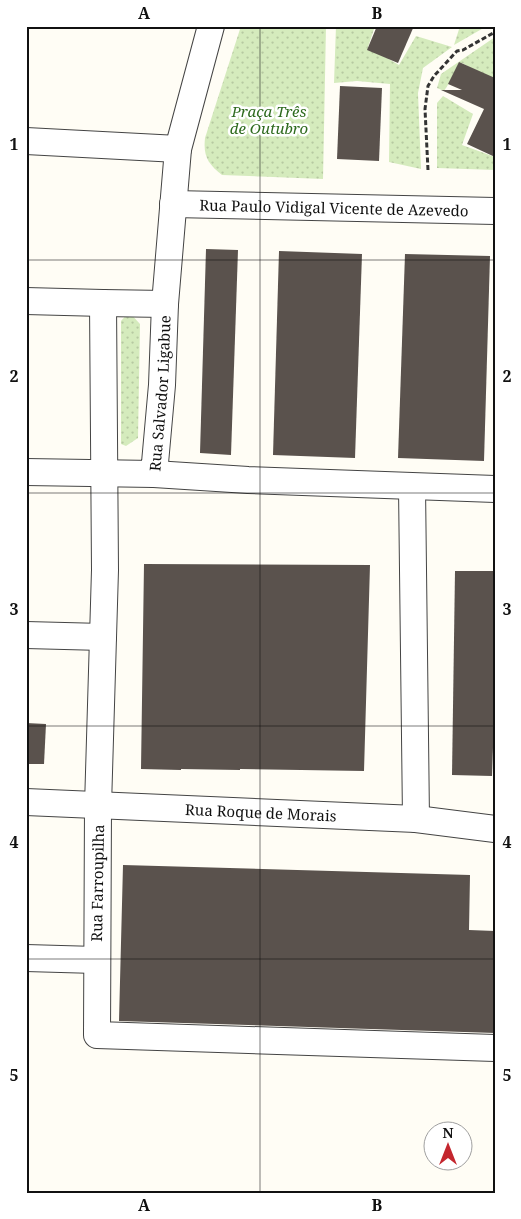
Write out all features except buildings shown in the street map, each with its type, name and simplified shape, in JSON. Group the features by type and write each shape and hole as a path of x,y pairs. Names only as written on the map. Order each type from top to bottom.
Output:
{"street":[{"name":"Rua Salvador Ligabue","path":"26,472 154,474 162,385 165,304 178,149 211,26"},
{"path":"26,141 178,149"},
{"name":"Rua Paulo Vidigal Vicente de Azevedo","path":"173,204 495,211"},
{"path":"26,300 165,304"},
{"path":"98,806 106,570 103,303"},
{"path":"154,474 219,479 495,489"},
{"path":"412,487 416,819"},
{"path":"26,635 103,637"},
{"name":"Rua Roque de Morais","path":"26,802 416,819 495,829"},
{"name":"Rua Farroupilha","path":"98,806 97,1035 495,1048"},
{"path":"26,958 96,960"}],"path":[{"path":"428,170 425,109 428,86 434,76 457,52 495,32"}],"green space":[{"name":"Praça Três de Outubro","path":"241,26 326,26 323,179 222,175 213,167 208,159 205,150 205,138"},
{"path":"336,26 375,26 368,47 399,65 416,36 452,47 423,68 418,93 421,169 389,162 390,84 357,81 334,83"},
{"path":"460,26 487,26 454,45"},
{"path":"495,37 495,73 492,79 462,63 444,91 437,88 441,74"},
{"path":"443,96 473,114 462,145 495,157 495,170 437,168 437,103"},
{"path":"129,312 140,324 138,438 126,446 121,444 121,321"}]}
